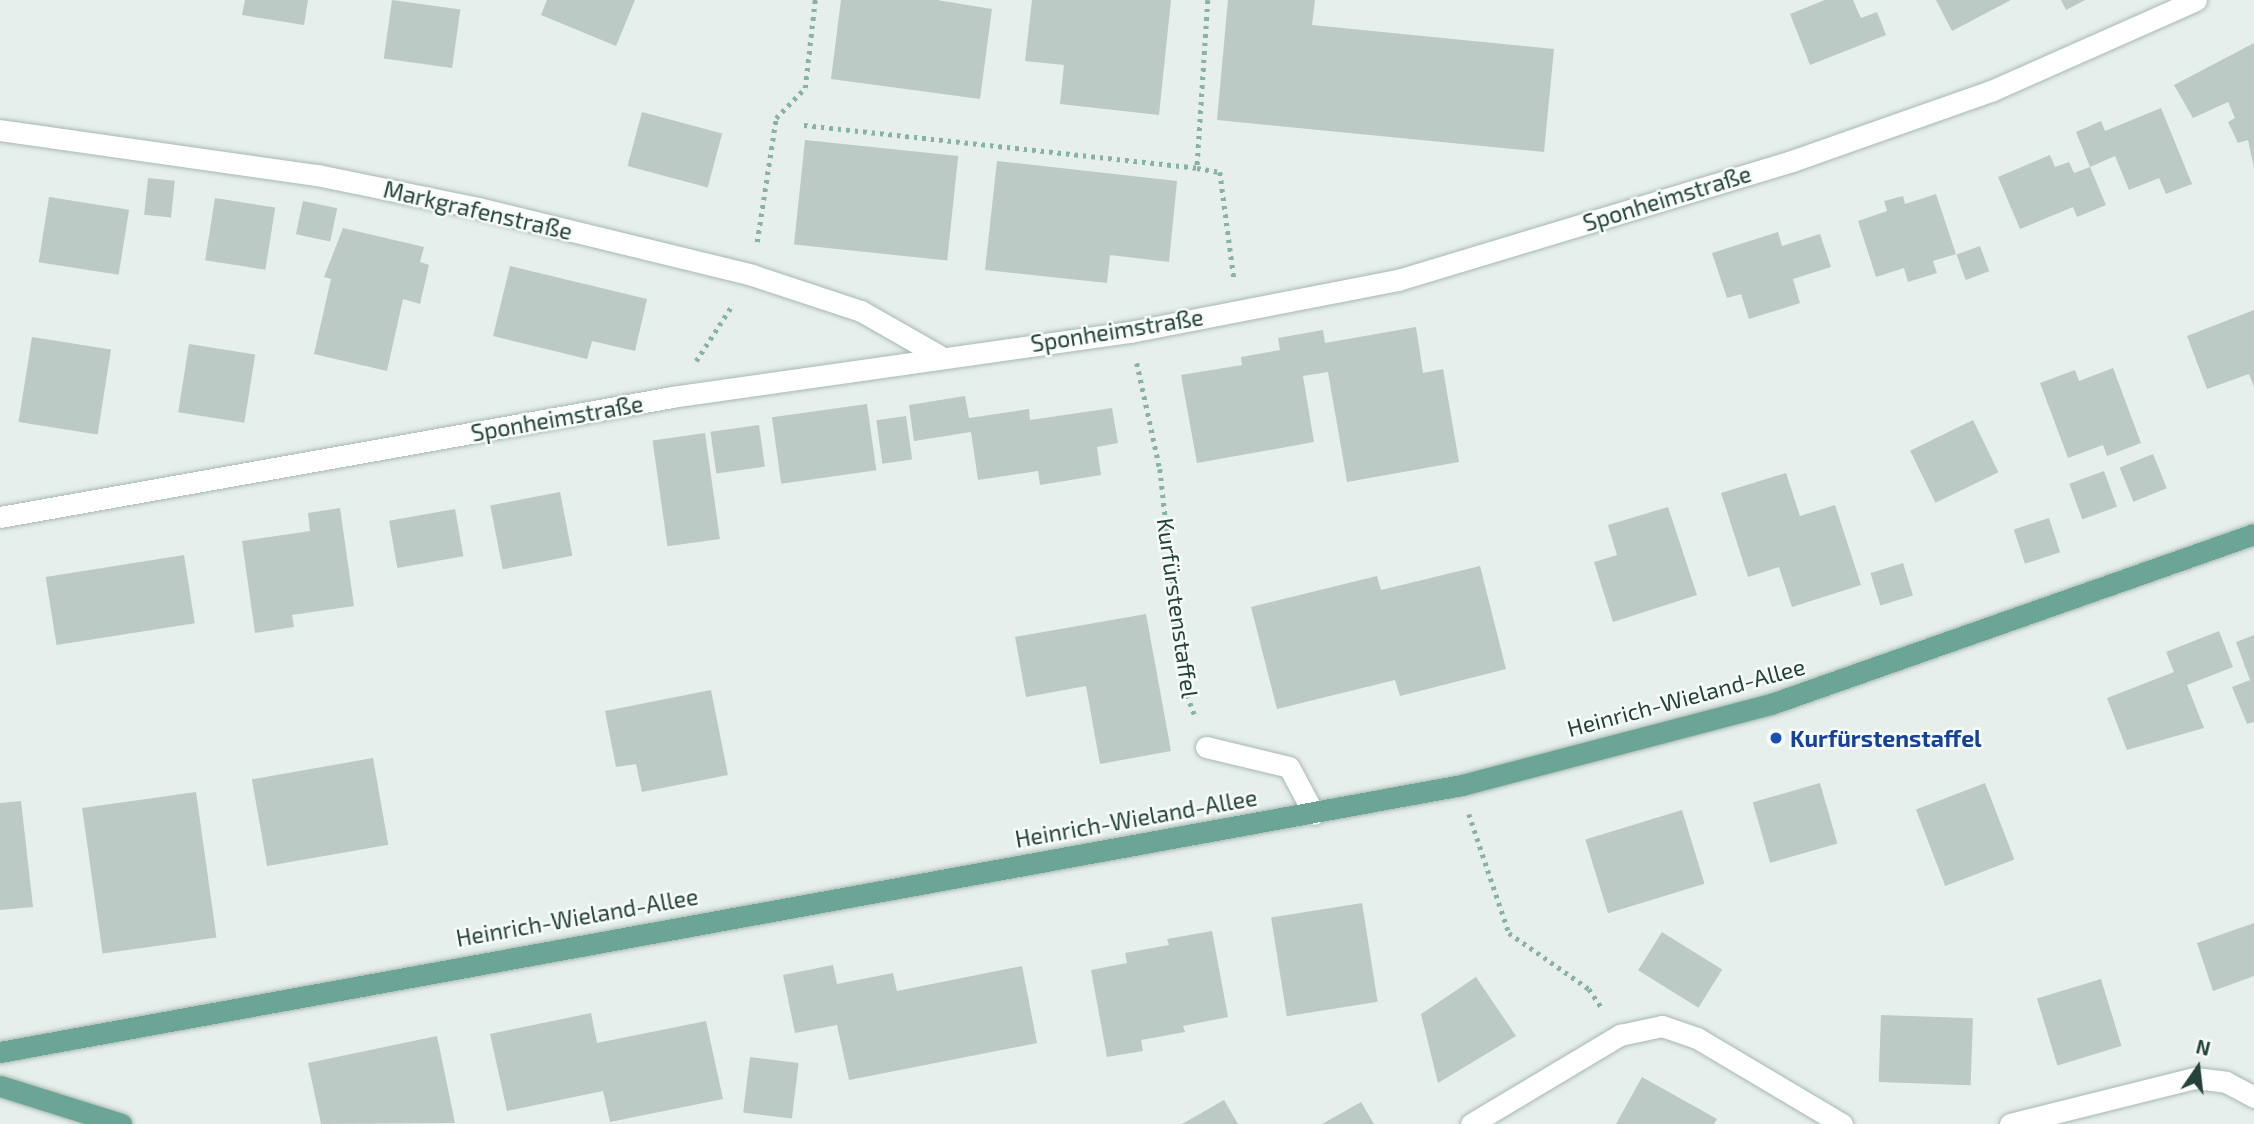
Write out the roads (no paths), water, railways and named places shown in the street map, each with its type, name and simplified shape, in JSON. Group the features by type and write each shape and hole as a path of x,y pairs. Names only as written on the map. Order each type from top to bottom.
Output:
{"main road":[{"name":"Heinrich-Wieland-Allee","path":"0,1052 1462,785 1771,704 2254,534"},
{"path":"0,1086 121,1124"}],"street":[{"name":"Sponheimstraße","path":"0,517 672,397 938,355 1130,332 1398,279 1792,160 1991,91 2196,0"},
{"name":"Markgrafenstraße","path":"0,130 317,175 752,275 862,311 938,355"},
{"path":"1206,747 1289,767 1314,814"},
{"path":"1471,1124 1620,1035 1662,1026 1697,1038 1842,1124"},
{"path":"2010,1124 2194,1078 2227,1082 2254,1097"}],"place":[{"name":"Kurfürstenstaffel","path":"1776,738"}]}
